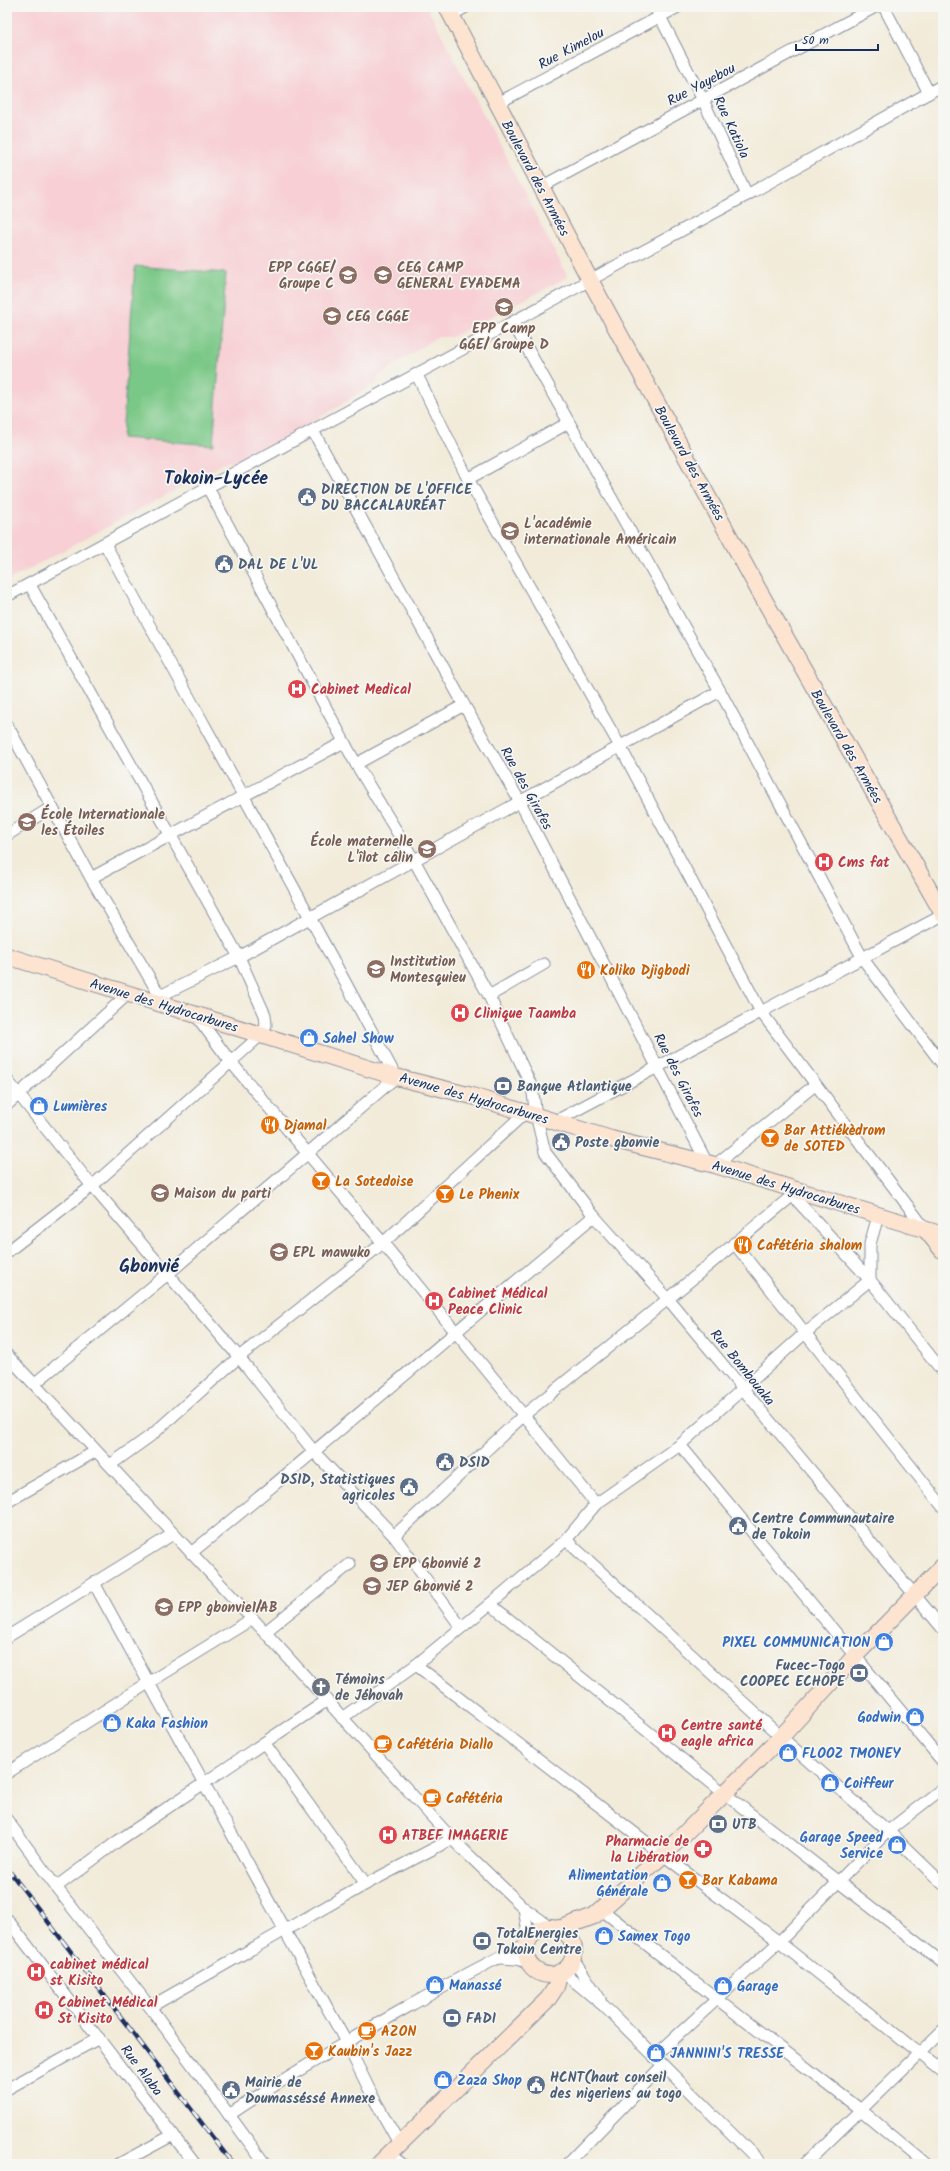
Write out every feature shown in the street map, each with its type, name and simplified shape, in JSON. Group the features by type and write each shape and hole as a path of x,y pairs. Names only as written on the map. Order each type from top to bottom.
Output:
{"main road":[{"name":"Boulevard des Armées","path":"449,11 590,280 788,643 943,915"},
{"name":"Avenue des Hydrocarbures","path":"7,956 128,994 160,1000 194,1014 396,1077 472,1096 611,1139 711,1164 796,1193 943,1236"},
{"path":"926,1230 943,1251"},
{"path":"389,2153 513,2035 554,1993 561,1971 572,1951 598,1913 663,1855 781,1737 855,1656 943,1566"},
{"path":"538,2009 542,1995 541,1983 526,1954 528,1942 536,1931 598,1913"},
{"path":"554,1927 570,1938 572,1951"},
{"path":"532,1965 546,1974 561,1971"}],"street":[{"path":"449,11 466,7"},
{"name":"Rue Katiola","path":"655,7 703,100 747,195"},
{"name":"Rue Kimelou","path":"498,103 661,18 678,7"},
{"name":"Rue Yayebou","path":"541,187 875,7"},
{"path":"884,7 929,93"},
{"path":"7,596 513,323 747,195 943,85"},
{"path":"513,323 720,691 863,959 943,1065"},
{"path":"416,375 468,479 621,748 761,1012 926,1230"},
{"path":"468,479 568,423"},
{"name":"Rue des Girafes","path":"313,431 464,705 520,802 658,1067 711,1164"},
{"name":"Rue Bombouaka","path":"208,488 356,764 414,860 489,996 532,1087 531,1114 545,1152 594,1216 668,1299 943,1630"},
{"path":"34,1384 169,1273 396,1077 311,916 243,797 105,544"},
{"path":"7,1252 92,1186 230,1061 262,1034 266,1025 265,1015 238,957 30,584"},
{"path":"7,725 160,1000 311,916 621,748 720,691"},
{"path":"356,764 464,705"},
{"path":"91,878 170,837 344,742"},
{"path":"7,835 52,806"},
{"path":"556,1121 863,959 943,915"},
{"path":"489,996 544,964"},
{"path":"7,1105 20,1095 128,994"},
{"path":"194,1014 230,1061 383,1243 596,1504"},
{"path":"7,1080 92,1186 169,1273 239,1357 315,1453 394,1536 461,1627"},
{"path":"711,1164 815,1085"},
{"path":"110,1466 153,1434 239,1357 383,1243 531,1114"},
{"path":"394,1536 524,1415 796,1193 870,1280 943,1372"},
{"path":"191,1553 315,1453 455,1331 594,1216"},
{"path":"870,1280 870,1244 878,1216"},
{"path":"734,1243 943,1507"},
{"path":"342,1718 416,1665 490,1604 566,1540 596,1504 680,1445 805,1333 870,1280"},
{"path":"9,1360 34,1384 265,1632 452,1839 524,1908 554,1927"},
{"path":"680,1445 943,1762"},
{"path":"7,1502 96,1451"},
{"path":"7,1637 173,1534"},
{"path":"566,1540 781,1737 888,1831 943,1884"},
{"path":"265,1632 350,1564"},
{"path":"94,1583 346,2042 373,2097 389,2153 402,2164"},
{"path":"490,1604 724,1794 943,1963"},
{"path":"7,1773 252,1619"},
{"path":"416,1665 663,1855 779,1942 918,2054 943,2072"},
{"path":"56,1887 204,1783 265,1744 326,1701"},
{"path":"265,1744 366,1884"},
{"path":"654,2057 779,1942 888,1831 943,1788"},
{"path":"7,1820 56,1887 150,2007 265,2164"},
{"path":"150,2007 366,1884 452,1839"},
{"path":"229,2115 281,2080 346,2042 528,1942 524,1908"},
{"path":"598,1913 717,1999 861,2110 926,2164"},
{"name":"Rue Alaba","path":"9,1926 99,2038 195,2164"},
{"path":"572,1951 604,2006"},
{"path":"497,1958 517,1958 532,1965"},
{"path":"561,1971 604,2006 755,2162"},
{"path":"805,2164 943,2030"},
{"path":"7,2089 99,2038"},
{"path":"567,2164 662,2065"},
{"path":"120,2164 173,2135"}],"shaded area":[{"path":"7,7 427,7 568,277 452,337 436,337 377,378 379,382 299,430 232,467 229,461 7,581"}],"green space":[{"path":"135,266 226,273 213,445 122,438"}],"railway":[{"path":"7,1868 233,2164"}],"place":[{"name":"EPP CGGE/ Groupe C","path":"348,275"},
{"name":"CEG CAMP GENERAL EYADEMA","path":"383,275"},
{"name":"EPP Camp GGE/ Groupe D","path":"504,307"},
{"name":"CEG CGGE","path":"332,316"},
{"name":"DIRECTION DE L'OFFICE DU BACCALAURÉAT","path":"307,497"},
{"name":"L'académie internationale Américain","path":"510,531"},
{"name":"DAL DE L'UL","path":"224,564"},
{"name":"Cabinet Medical","path":"297,689"},
{"name":"École Internationale les Étoiles","path":"27,822"},
{"name":"École maternelle L'îlot câlin","path":"427,849"},
{"name":"Cms fat","path":"824,862"},
{"name":"Institution Montesquieu","path":"376,969"},
{"name":"Koliko Djigbodi","path":"586,970"},
{"name":"Clinique Taamba","path":"460,1013"},
{"name":"Sahel Show","path":"309,1038"},
{"name":"Banque Atlantique","path":"503,1086"},
{"name":"Lumières","path":"39,1106"},
{"name":"Djamal","path":"270,1125"},
{"name":"Bar Attiékèdrom de SOTED","path":"770,1138"},
{"name":"Poste gbonvie","path":"561,1142"},
{"name":"La Sotedoise","path":"321,1181"},
{"name":"Maison du parti","path":"160,1193"},
{"name":"Le Phenix","path":"445,1194"},
{"name":"Cafétéria shalom","path":"743,1245"},
{"name":"EPL mawuko","path":"279,1252"},
{"name":"Cabinet Médical Peace Clinic","path":"434,1301"},
{"name":"DSID","path":"445,1462"},
{"name":"DSID, Statistiques agricoles","path":"409,1487"},
{"name":"Centre Communautaire de Tokoin","path":"738,1526"},
{"name":"EPP Gbonvié 2","path":"379,1563"},
{"name":"JEP Gbonvié 2","path":"372,1586"},
{"name":"EPP gbonvie1/AB","path":"164,1607"},
{"name":"PIXEL COMMUNICATION","path":"884,1642"},
{"name":"Fucec-Togo COOPEC ECHOPE","path":"859,1673"},
{"name":"Témoins de Jéhovah","path":"321,1687"},
{"name":"Godwin","path":"915,1717"},
{"name":"Kaka Fashion","path":"112,1723"},
{"name":"Centre santé eagle africa","path":"667,1733"},
{"name":"Cafétéria Diallo","path":"383,1744"},
{"name":"FLOOZ TMONEY","path":"788,1753"},
{"name":"Coiffeur","path":"830,1783"},
{"name":"Cafétéria","path":"432,1798"},
{"name":"UTB","path":"718,1824"},
{"name":"ATBEF IMAGERIE","path":"388,1835"},
{"name":"Garage Speed Service","path":"897,1845"},
{"name":"Pharmacie de la Libération","path":"703,1849"},
{"name":"Bar Kabama","path":"688,1880"},
{"name":"Alimentation Générale","path":"662,1883"},
{"name":"Samex Togo","path":"604,1936"},
{"name":"TotalEnergies Tokoin Centre","path":"482,1941"},
{"name":"cabinet médical st Kisito","path":"36,1972"},
{"name":"Manassé","path":"435,1985"},
{"name":"Garage","path":"723,1986"},
{"name":"Cabinet Médical St Kisito","path":"44,2010"},
{"name":"FADI","path":"452,2018"},
{"name":"AZON","path":"367,2031"},
{"name":"Kaubin's Jazz","path":"314,2051"},
{"name":"JANNINI'S TRESSE","path":"656,2053"},
{"name":"Zaza Shop","path":"443,2080"},
{"name":"HCNT(haut conseil des nigeriens au togo","path":"536,2085"},
{"name":"Mairie de Doumasséssé Annexe","path":"231,2090"}],"district":[{"name":"Tokoin-Lycée","path":"216,478"},
{"name":"Gbonvié","path":"149,1266"}]}
